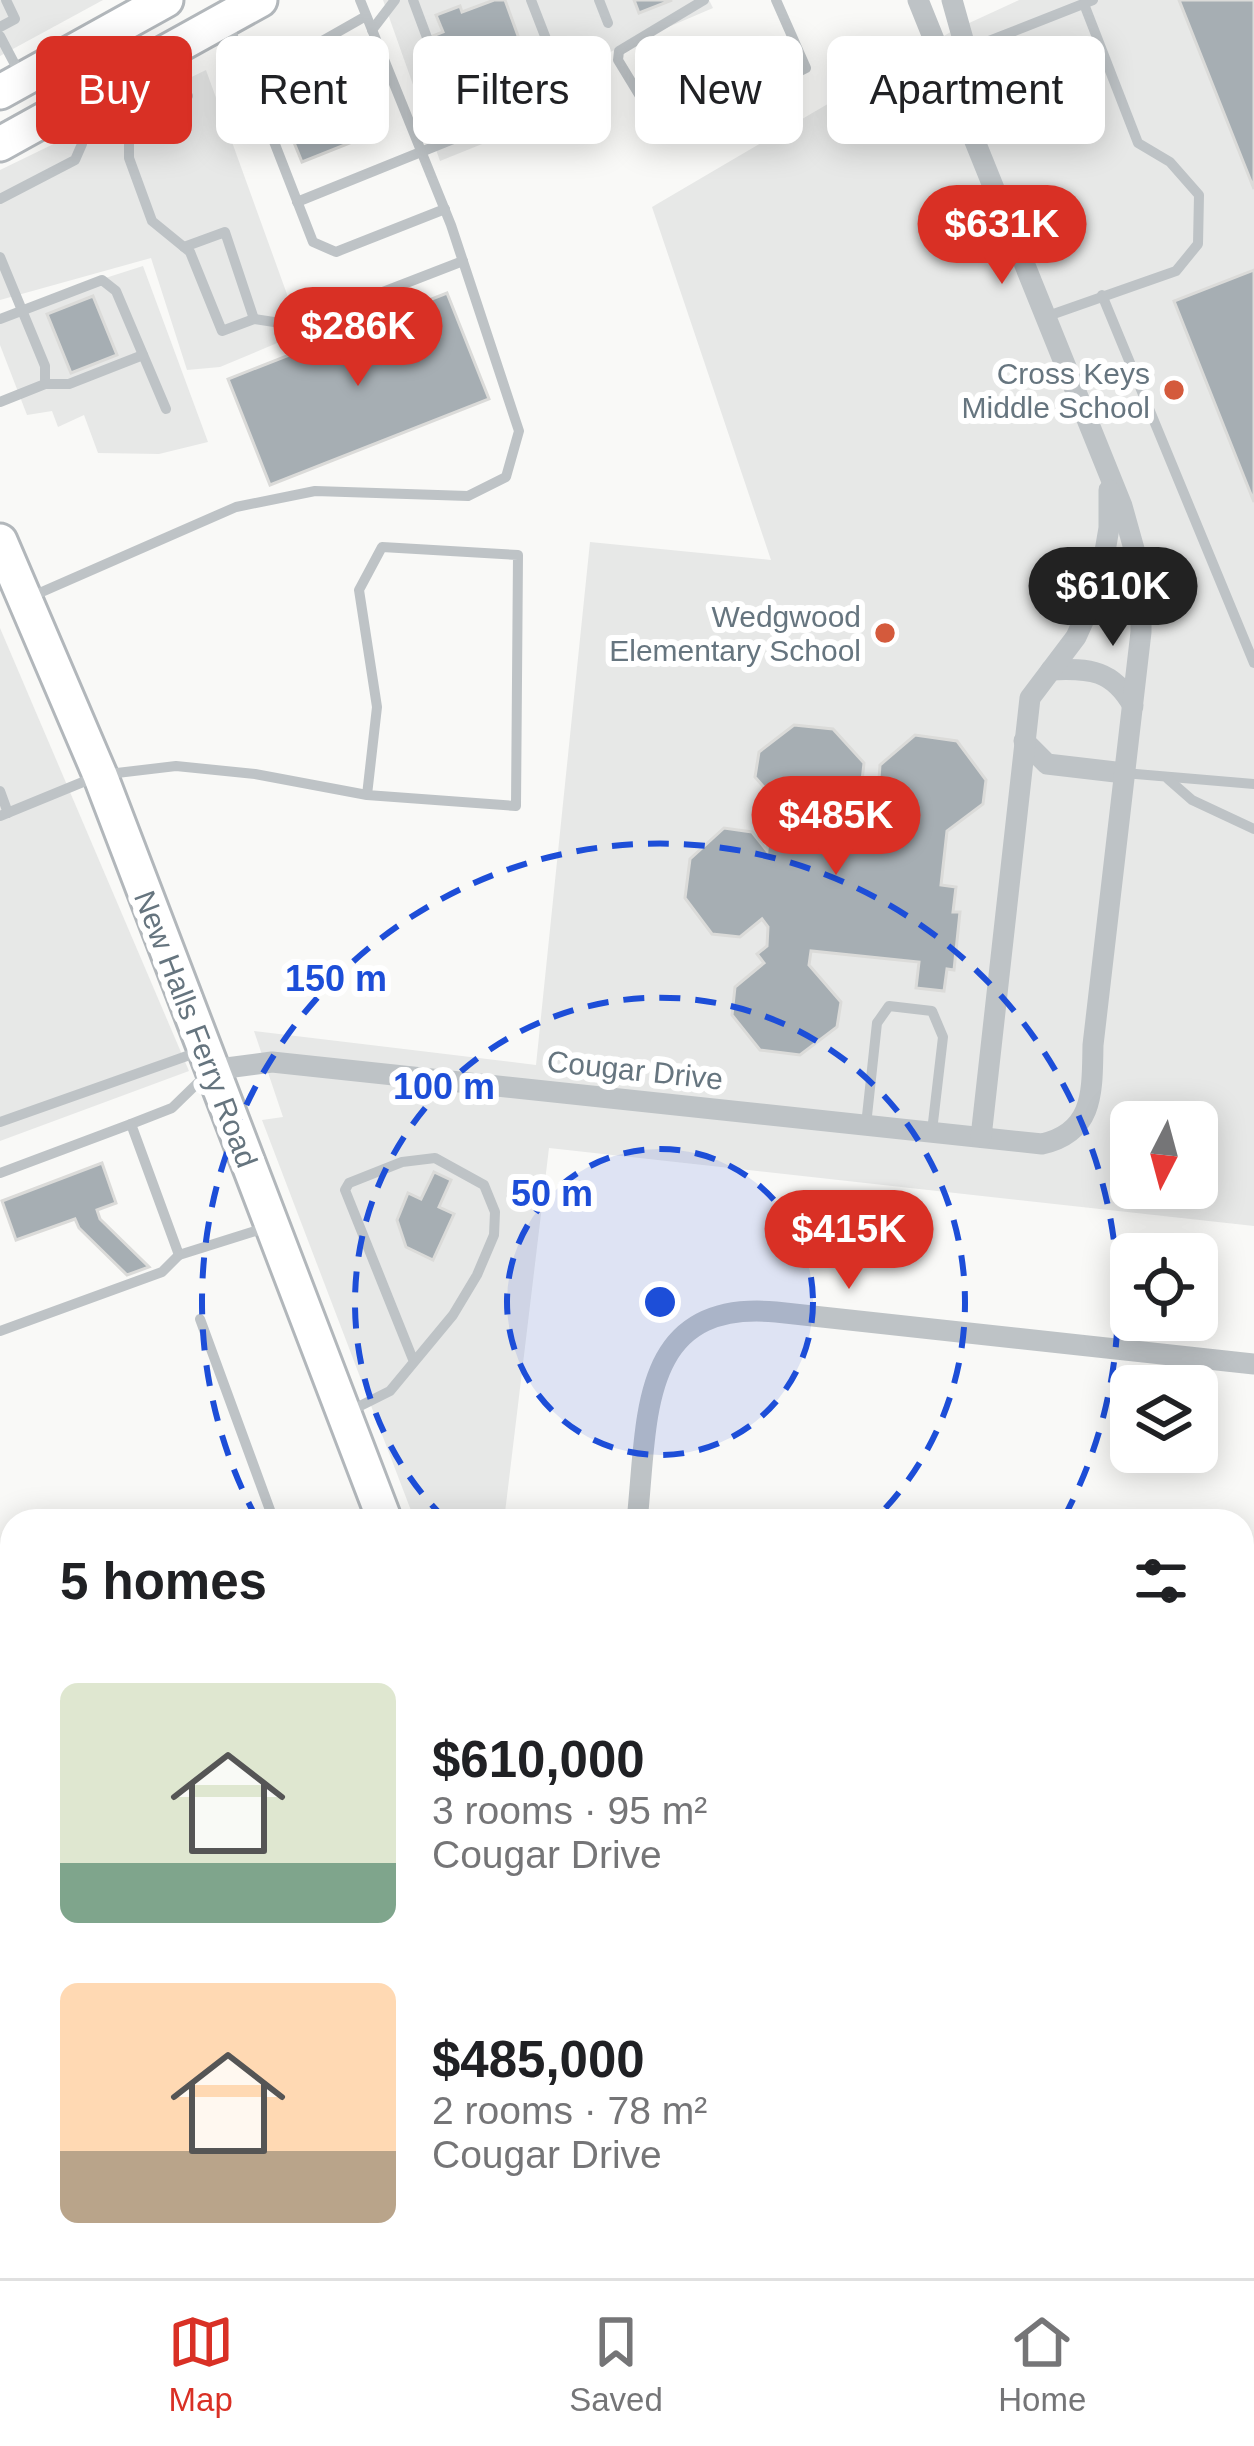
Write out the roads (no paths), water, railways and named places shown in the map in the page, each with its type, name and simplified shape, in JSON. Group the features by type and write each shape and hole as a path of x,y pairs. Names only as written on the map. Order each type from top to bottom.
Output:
{"main road":[{"path":"11,85 166,0"},
{"path":"192,38 260,0"},
{"path":"0,144 36,124"},
{"name":"New Halls Ferry Road","path":"3,556 100,775 377,1509"}],"street":[{"name":"Cougar Drive","path":"918,0 932,36"},
{"path":"952,0 962,36"},
{"name":"Cougar Drive","path":"207,1060 272,1062 1042,1144 1076,1129 1090,1102 1141,632 1141,574 1110,478 976,144"},
{"name":"Cougar Drive","path":"981,1137 1030,698 1076,638 1099,586 1109,528 1110,478"},
{"path":"1051,670 1074,669 1110,677 1133,706"},
{"path":"1024,741 1047,764 1124,772"},
{"path":"639,1509 649,1405 657,1374 672,1344 697,1325 726,1313 776,1312 1254,1364"}],"lane":[{"path":"0,27 15,19 6,0"},
{"path":"25,599 236,507 315,491 468,496 506,477 519,431 445,209 360,0"},
{"path":"372,31 395,0"},
{"path":"413,0 426,36"},
{"path":"531,0 545,36"},
{"path":"598,0 608,23"},
{"path":"704,0 619,51 618,60 663,134 670,137 806,68 776,0"},
{"path":"1002,36 1088,2 1138,143 1170,162 1199,195 1198,244 1176,271 1045,317"},
{"path":"331,36 366,16"},
{"path":"226,19 232,36"},
{"path":"0,36 11,85"},
{"path":"0,199 75,160 82,144"},
{"path":"129,144 129,158 152,220 190,253 222,331 254,319 287,324 339,309 463,261"},
{"path":"274,144 313,242 336,253 445,209"},
{"path":"297,202 443,144"},
{"path":"184,248 225,232 254,319"},
{"path":"0,257 44,366 45,384"},
{"path":"0,319 102,280 116,291 166,409"},
{"path":"1102,295 1254,663"},
{"path":"0,402 45,384 70,384 143,355"},
{"path":"0,791 4,814 100,775 176,766 255,774 367,795 516,806 518,555 382,548 359,590 377,707 367,795"},
{"path":"1124,772 1254,784"},
{"path":"1166,777 1192,800 1254,829"},
{"path":"866,1125 878,1023 889,1006 932,1011 943,1037 932,1132"},
{"path":"0,1122 207,1060"},
{"path":"0,1173 172,1108 207,1060"},
{"path":"130,1124 178,1255"},
{"path":"343,1414 390,1390 414,1362 453,1315 494,1234 495,1212 484,1185 435,1158 402,1162 349,1183 345,1190 414,1362"},
{"path":"0,1331 162,1272 178,1255 271,1226"},
{"path":"200,1319 270,1509"}],"place":[{"name":"Cross Keys Middle School","path":"1174,390"},
{"name":"Wedgwood Elementary School","path":"885,633"}]}
